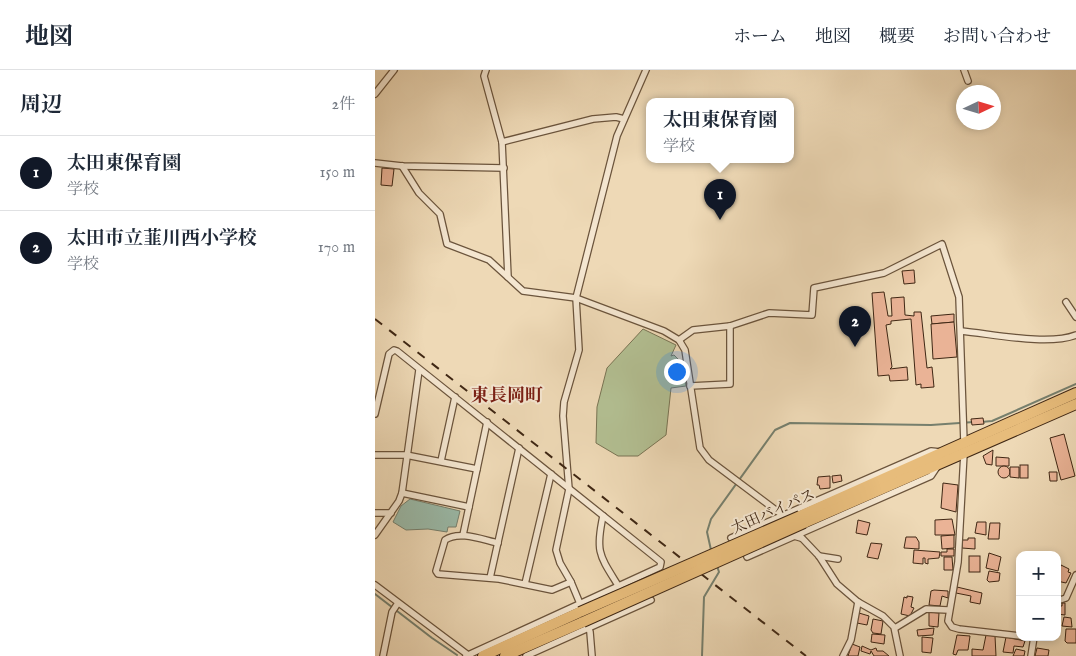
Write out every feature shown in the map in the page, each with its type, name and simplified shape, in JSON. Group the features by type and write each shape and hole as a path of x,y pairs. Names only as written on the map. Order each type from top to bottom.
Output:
{"highway":[{"name":"太田バイパス","path":"802,520 938,465 964,449 1076,393"},
{"name":"太田バイパス","path":"483,656 583,617 802,520 943,453 964,449 1076,404"},
{"name":"太田バイパス","path":"505,656 583,617"}],"street":[{"path":"375,94 393,70"},
{"path":"486,70 484,76 502,142 508,277"},
{"path":"592,656 583,617 571,582 559,563 556,550 569,489 563,416 564,402 579,350 576,298 617,136 646,70"},
{"path":"965,70 968,82"},
{"path":"502,142 593,119 616,117 624,119"},
{"path":"375,163 402,166 504,168"},
{"path":"402,166 419,193 440,214 447,244 489,260 523,291 576,298 664,331 679,340 685,350 700,448 709,460 782,516 790,515 798,536 819,556 837,584 858,602 883,616 895,628 899,656"},
{"path":"679,340 693,330 730,326 769,313 812,315 814,288 884,273 942,244 959,297 964,449 958,562 948,621 952,627 1016,635"},
{"path":"1066,302 1076,317"},
{"path":"690,386 730,384 730,326"},
{"path":"961,331 1047,340 1068,338 1076,335"},
{"path":"375,414 391,351 397,351 661,562 660,567 619,588 583,617 526,656"},
{"path":"375,535 391,513 402,493 406,480 406,455 419,370"},
{"path":"441,462 455,397"},
{"path":"463,535 487,422"},
{"path":"490,578 519,448"},
{"path":"731,538 931,451 943,453"},
{"path":"375,456 406,455 477,469"},
{"path":"747,556 798,536 931,476 938,465"},
{"path":"525,584 551,474"},
{"path":"402,493 469,506"},
{"path":"375,513 391,513"},
{"path":"603,516 597,542 599,555 619,588"},
{"path":"498,543 463,535 445,540 436,571 438,574 490,578 552,590 571,582"},
{"path":"819,556 838,560"},
{"path":"1061,600 1066,598 1076,575"},
{"path":"375,586 467,656 583,617 651,600"},
{"path":"843,656 851,640 858,602"},
{"path":"383,656 392,612 398,603"},
{"path":"895,628 926,609 949,610"},
{"path":"1031,656 1033,641"}],"shaded area":[{"path":"643,329 676,345 671,356 674,355 681,362 686,386 671,388 666,435 638,456 618,456 596,443 597,407 607,368"},
{"path":"410,499 460,511 456,527 448,527 447,532 428,529 406,530 393,522 401,506"}],"building":[{"path":"382,168 394,169 392,186 381,185"},
{"path":"914,270 915,283 904,284 902,271"},
{"path":"884,292 888,316 892,316 891,298 904,297 905,315 914,316 914,312 921,312 927,368 932,367 934,387 921,388 921,384 916,385 911,319 891,321 891,324 886,325 892,367 890,369 907,367 908,380 890,381 889,375 878,376 872,293"},
{"path":"954,314 954,322 932,324 931,316"},
{"path":"954,322 957,357 933,359 931,324"},
{"path":"983,418 984,424 972,425 971,419"},
{"path":"1064,434 1075,476 1061,480 1050,438"},
{"path":"993,450 992,465 986,464 983,456"},
{"path":"996,457 1009,458 1009,466 996,466"},
{"path":"1020,465 1028,465 1028,478 1020,478"},
{"path":"1004,466 1010,472 1004,478 998,472"},
{"path":"1010,467 1019,467 1019,478 1010,477"},
{"path":"1049,472 1057,472 1057,481 1050,481"},
{"path":"841,475 842,481 833,483 832,476"},
{"path":"830,476 830,488 820,489 819,485 817,485 818,477"},
{"path":"943,483 958,485 956,512 941,508"},
{"path":"952,519 955,535 935,535 935,520"},
{"path":"858,520 870,523 867,535 856,533"},
{"path":"977,522 986,522 986,535 975,533"},
{"path":"990,523 1000,523 999,539 988,539"},
{"path":"954,535 954,548 942,549 941,536"},
{"path":"906,537 916,537 919,542 919,549 904,548"},
{"path":"968,538 975,538 975,549 962,548 962,540 968,540"},
{"path":"871,543 882,544 878,559 867,557"},
{"path":"947,549 954,549 954,556 941,556 941,552 947,552"},
{"path":"914,550 940,552 939,558 928,559 928,564 925,563 925,558 923,558 923,564 913,563"},
{"path":"989,553 1001,557 998,571 986,568"},
{"path":"969,556 980,556 980,572 969,572"},
{"path":"944,557 952,557 953,570 944,570"},
{"path":"1061,565 1069,569 1068,572 1071,573 1066,583 1061,582"},
{"path":"989,571 1000,573 999,581 989,582 987,580"},
{"path":"957,587 982,593 980,604 970,602 971,596 956,593"},
{"path":"931,591 948,591 948,598 942,596 940,606 929,605"},
{"path":"907,596 913,597 911,607 914,608 910,616 901,614 904,597 907,598"},
{"path":"1062,603 1065,603 1065,615 1061,614"},
{"path":"929,612 939,613 938,627 929,626"},
{"path":"859,613 869,616 867,625 857,623"},
{"path":"1064,617 1071,618 1072,627 1062,626"},
{"path":"873,619 883,621 881,634 873,633 871,630"},
{"path":"934,628 933,635 918,636 917,630"},
{"path":"1066,629 1076,629 1076,643 1067,643 1065,641"},
{"path":"872,634 885,635 884,644 871,642"},
{"path":"957,635 970,636 968,650 958,650 956,655 953,654"},
{"path":"986,635 995,636 996,656 972,656 972,649 983,650"},
{"path":"922,637 933,638 931,653 922,652"},
{"path":"1006,637 1016,639 1016,641 1025,641 1023,647 1014,646 1013,653 1003,652"},
{"path":"852,644 860,647 858,656 848,656"},
{"path":"862,646 871,650 876,648 877,651 883,651 889,656 874,656 871,651 870,654 861,651"},
{"path":"1037,648 1049,650 1048,656 1035,656"},
{"path":"1016,649 1025,651 1024,656 1013,656"}],"waterway":[{"path":"981,422 992,421 1076,384"},
{"path":"711,550 707,532 711,519 775,430 790,423 931,425 974,422"},
{"path":"702,656 704,597 719,572 717,566"},
{"path":"375,594 457,655"}],"railway":[{"path":"375,319 806,656"}],"place":[{"name":"太田東保育園","path":"720,220"},
{"name":"太田市立韮川西小学校","path":"855,347"}],"district":[{"name":"東長岡町","path":"507,395"}]}
